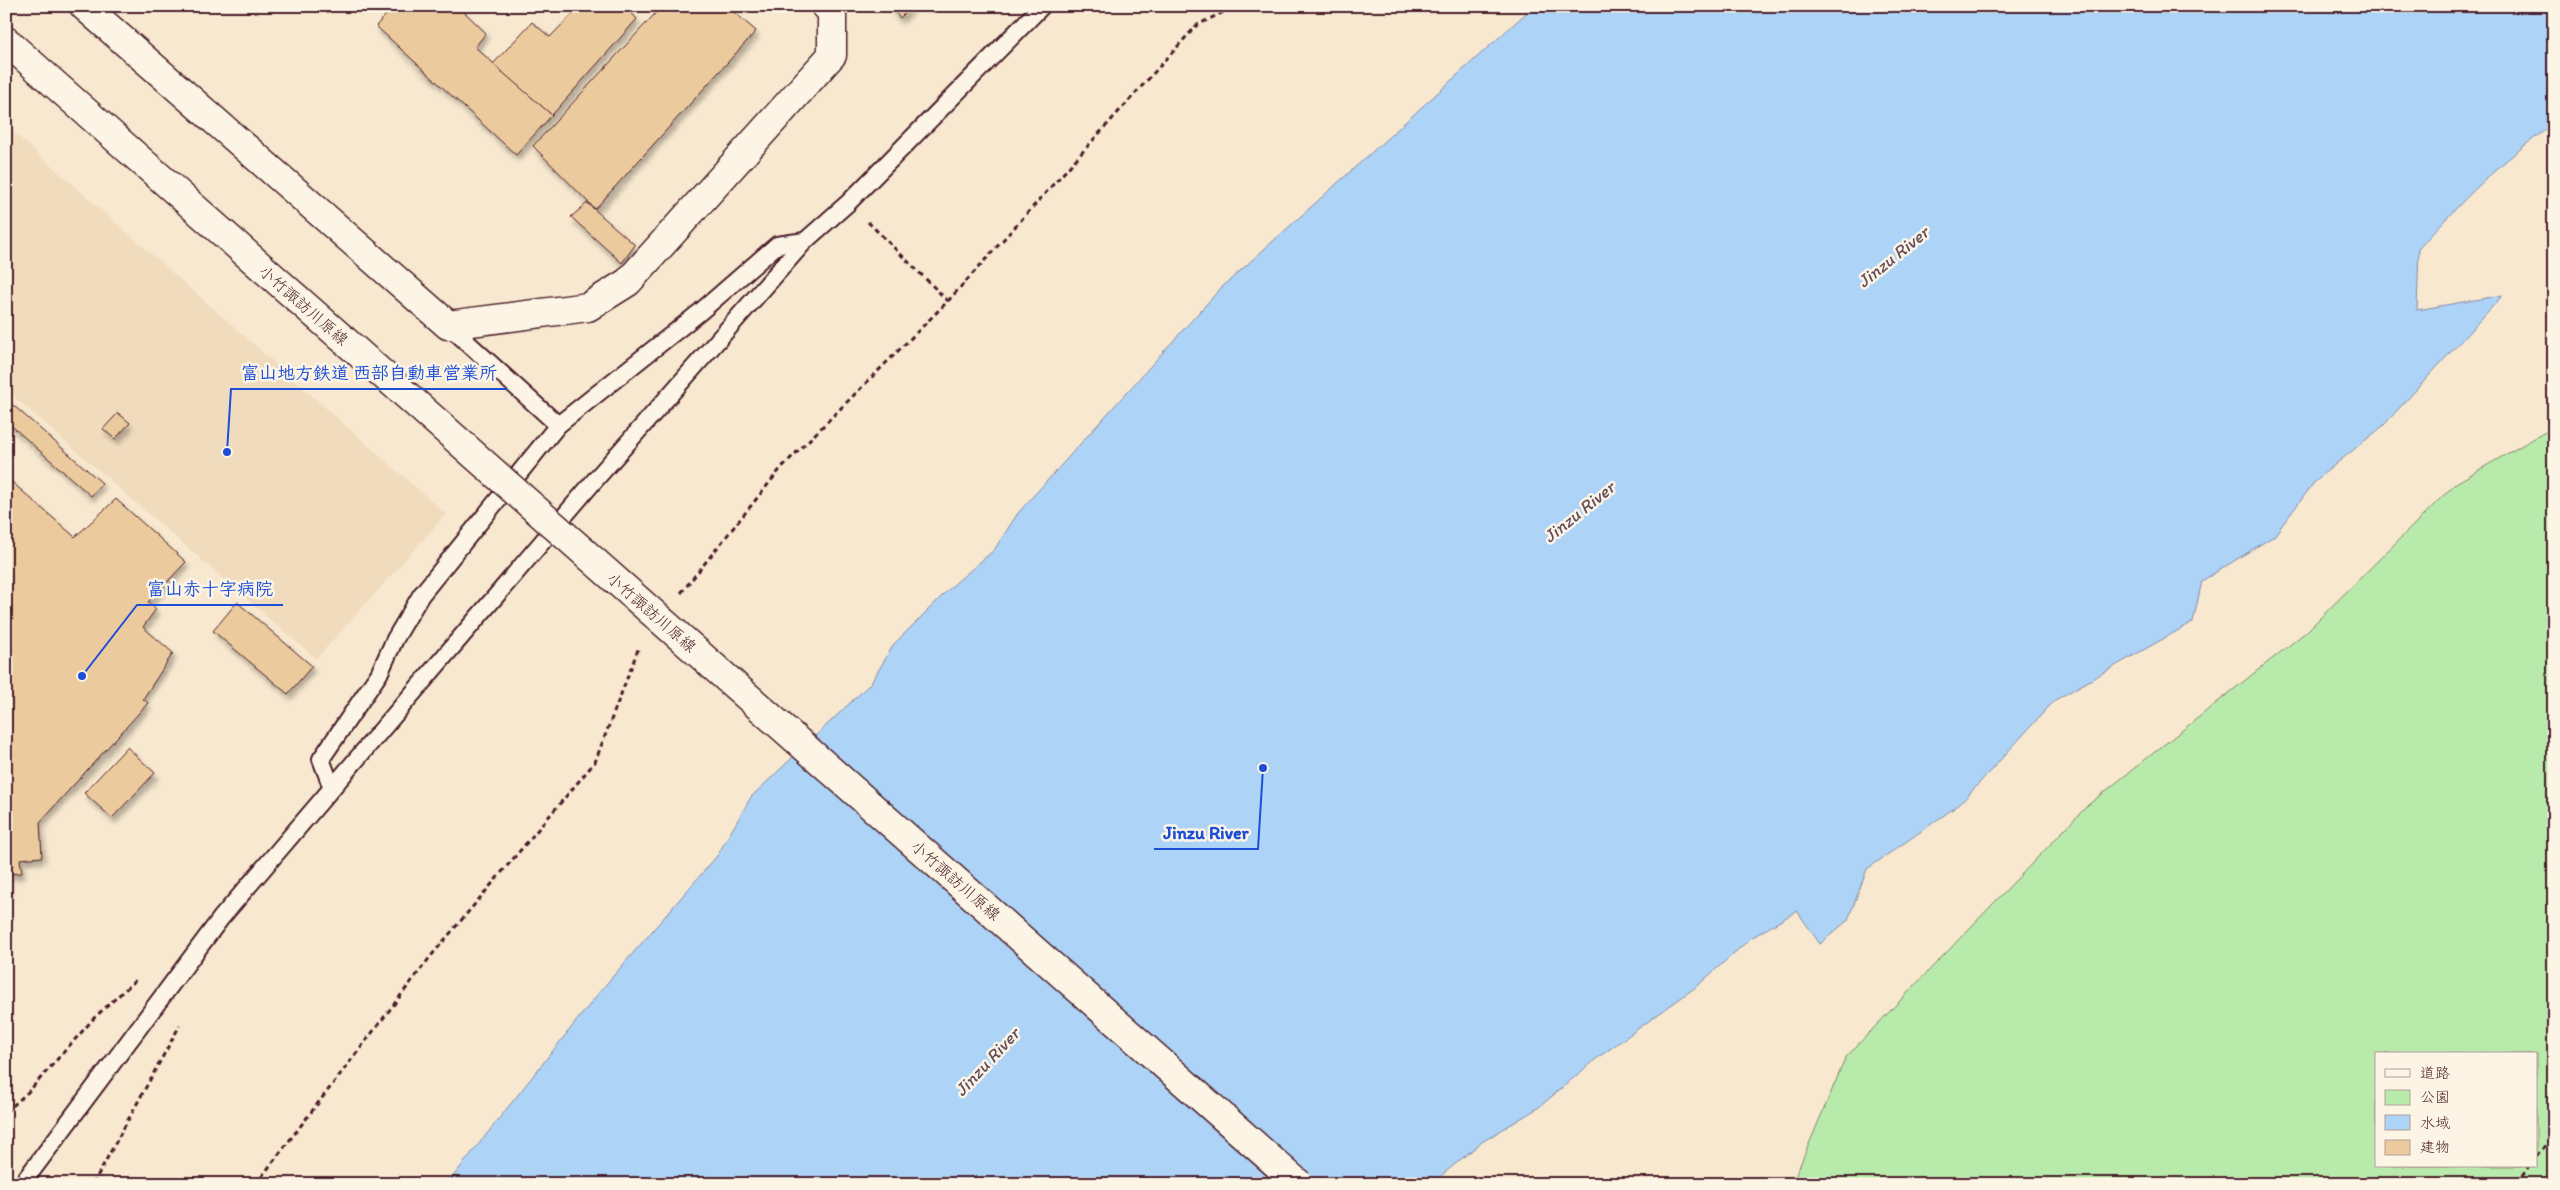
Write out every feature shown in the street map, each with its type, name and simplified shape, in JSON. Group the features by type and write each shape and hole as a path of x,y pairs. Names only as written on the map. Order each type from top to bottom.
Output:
{"main road":[{"path":"84,6 448,325 588,307 628,282 832,55 832,12 826,6"},
{"name":"小竹諏訪川原線","path":"6,41 1299,1184"}],"lane":[{"path":"22,1184 221,918 595,480 804,241 848,203 1042,6"},
{"path":"332,788 321,758 379,674 395,639 421,595 558,425 700,312 777,245 804,241"},
{"path":"448,325 558,425"}],"path":[{"path":"678,596 782,467 948,301 1197,25 1236,6"},
{"path":"848,203 948,301"},
{"path":"256,1184 431,956 595,762 641,641"},
{"path":"6,1112 29,1091 95,1017 153,964 190,959"},
{"path":"93,1184 180,1024"},
{"path":"2538,1154 2554,1136"},
{"path":"2517,1184 2528,1168"}],"shaded area":[{"path":"6,126 446,514 316,659 6,390"}],"green space":[{"path":"2554,427 2554,1184 1792,1184 1846,1057 2088,805 2306,632 2456,483"}],"water":[{"path":"1534,6 2554,6 2554,124 2499,167 2451,213 2419,248 2417,310 2503,295 2383,426 2316,480 2274,536 2202,581 2193,622 2055,700 1960,804 1867,869 1848,920 1820,944 1797,911 1751,938 1696,987 1596,1059 1538,1108 1482,1142 1431,1184 447,1184 602,989 717,856 751,797 871,683 894,644 952,586 994,550 1018,513 1220,289"}],"building":[{"path":"394,6 458,6 486,33 475,47 552,115 516,155 376,26"},
{"path":"580,6 625,6 637,19 552,115 493,64 532,22 550,37"},
{"path":"662,6 727,6 756,31 595,209 533,146"},
{"path":"889,6 912,6 900,18"},
{"path":"587,203 635,245 622,263 571,217"},
{"path":"6,399 102,483 91,496 6,421"},
{"path":"118,413 130,423 115,439 103,429"},
{"path":"6,477 75,537 116,499 186,562 148,602 156,609 143,627 173,653 143,699 148,703 40,822 42,857 20,859 22,873 7,874 8,895 6,895"},
{"path":"237,602 312,666 288,694 213,631"},
{"path":"127,747 155,773 112,818 84,793"}],"place":[{"name":"富山地方鉄道 西部自動車営業所","path":"227,452"},
{"name":"富山赤十字病院","path":"82,676"},
{"name":"Jinzu River","path":"1263,768"}]}
